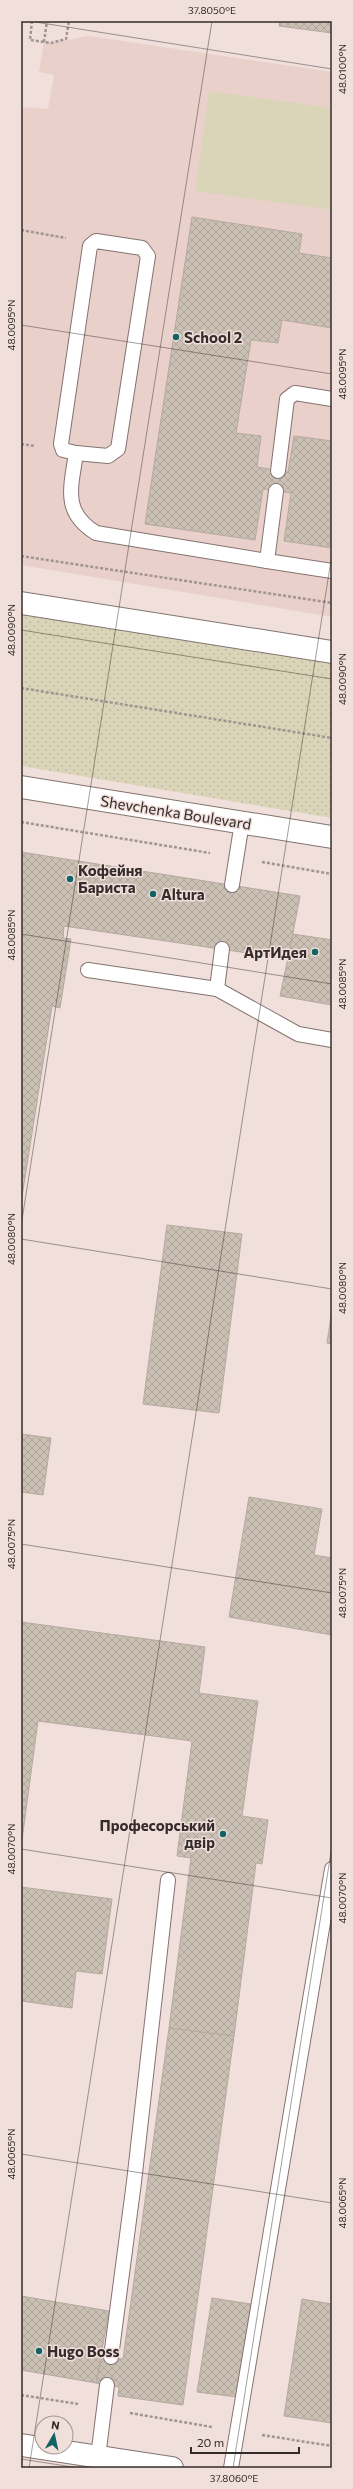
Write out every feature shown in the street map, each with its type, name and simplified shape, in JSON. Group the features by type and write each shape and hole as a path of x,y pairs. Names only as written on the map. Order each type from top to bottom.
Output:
{"main road":[{"path":"21,603 332,652"},
{"name":"Shevchenka Boulevard","path":"21,787 332,837"},
{"path":"21,2445 172,2468"}],"lane":[{"path":"93,242 142,248 148,256 118,449 108,456 76,454 63,450 61,444 90,246 93,242"},
{"path":"278,471 287,398 295,393 332,399"},
{"path":"76,454 71,493 72,509 82,525 96,534 332,571"},
{"path":"267,561 276,491"},
{"path":"232,885 235,857 242,822"},
{"path":"217,989 222,949"},
{"path":"88,970 217,989 298,1034 332,1040"},
{"path":"231,2468 236,2431 332,1869"},
{"path":"111,2357 134,2182 168,1880"},
{"path":"98,2457 107,2385"}],"path":[{"path":"32,21 30,40 51,43 66,39 69,21"},
{"path":"44,42 48,21"},
{"path":"21,230 93,242"},
{"path":"21,556 332,603"},
{"path":"21,688 332,738"},
{"path":"21,822 332,874"},
{"path":"21,2395 332,2446"}],"shaded area":[{"name":"School 2","path":"89,36 332,72 332,617 21,565 21,107 48,109 54,75 39,72 44,42 51,43"},
{"path":"209,91 332,108 332,210 195,191"},
{"path":"21,607 332,658 332,818 21,766"}],"building":[{"path":"280,21 332,21 332,33 279,26"},
{"path":"192,217 302,234 299,253 332,258 332,328 282,320 278,343 251,340 236,433 261,436 257,467 288,472 294,436 332,441 332,548 284,541 291,493 263,489 255,540 145,524"},
{"path":"21,852 300,896 288,959 64,926 63,938 71,939 60,1008 52,1006 21,1203"},
{"path":"293,934 332,940 332,1005 280,996"},
{"path":"167,1225 242,1234 219,1413 143,1404"},
{"path":"332,1309 332,1344 327,1343"},
{"path":"21,1434 51,1438 43,1495 21,1492"},
{"path":"249,1497 322,1509 314,1555 332,1558 332,1635 229,1617"},
{"name":"Професорський двір","path":"21,1622 205,1647 199,1693 258,1701 242,1816 268,1820 262,1864 256,1863 234,2036 169,2028 191,1858 177,1856 192,1741 38,1721 21,1847"},
{"path":"21,1887 112,1899 102,1974 76,1971 72,2008 21,2001"},
{"path":"169,2028 234,2036 183,2405 118,2396 119,2387 96,2383 102,2356 123,2359"},
{"path":"21,2296 109,2311 96,2383 21,2370"},
{"path":"212,2298 251,2304 237,2397 197,2392"},
{"path":"302,2299 332,2304 332,2423 284,2416"}],"place":[{"name":"School 2","path":"176,337"},
{"name":"Кофейня Бариста","path":"70,879"},
{"name":"Altura","path":"153,894"},
{"name":"АртИдея","path":"315,952"},
{"name":"Професорський двір","path":"223,1834"},
{"name":"Hugo Boss","path":"39,2351"}]}
